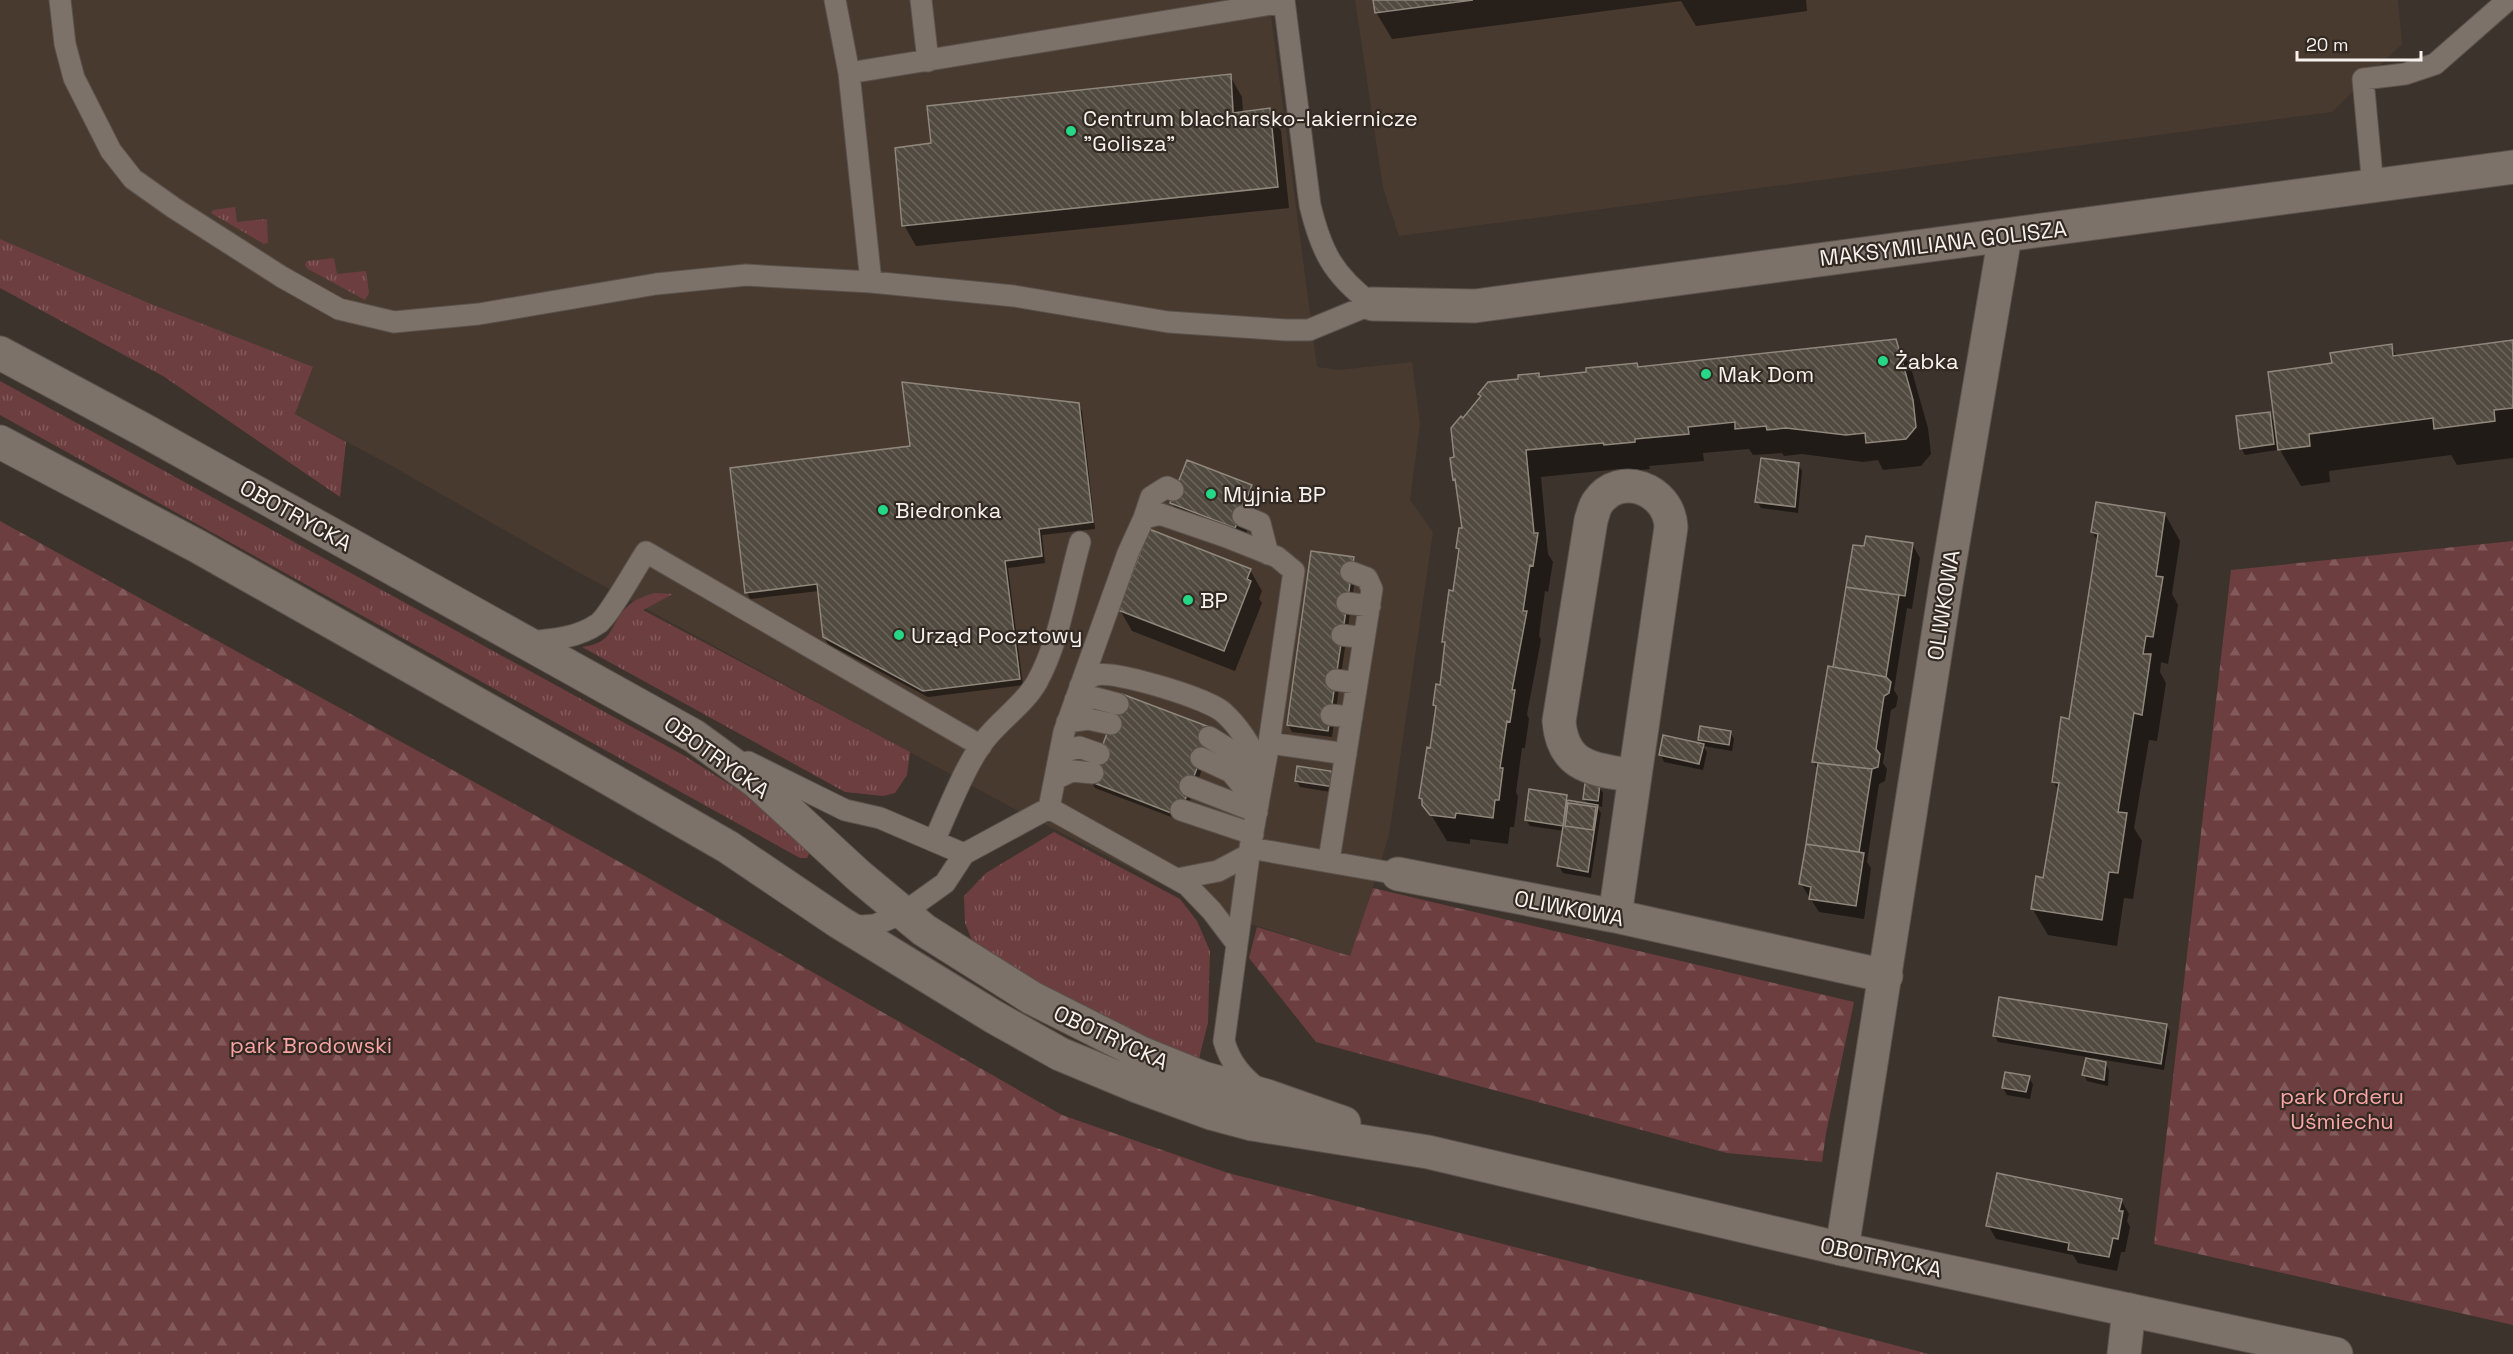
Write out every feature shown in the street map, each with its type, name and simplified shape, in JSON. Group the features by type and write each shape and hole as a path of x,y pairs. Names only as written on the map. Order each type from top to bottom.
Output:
{"street":[{"name":"MAKSYMILIANA GOLISZA","path":"1372,304 1475,306 2513,167"},
{"name":"OLIWKOWA","path":"1842,1249 1948,573 2005,236"},
{"name":"OBOTRYCKA","path":"0,353 142,429 694,736 757,782 903,913 956,951 1032,998 1141,1053 1203,1078 1267,1096 1428,1152"},
{"name":"OBOTRYCKA","path":"0,442 197,546 728,847 838,922 994,1017 1060,1054 1137,1086 1210,1113 1252,1124 1428,1152 1842,1249 2336,1354"},
{"path":"1615,916 1671,527 1670,514 1663,502 1653,493 1638,487 1622,487 1607,494 1598,502 1591,520 1558,721 1560,736 1567,751 1579,762 1590,768 1635,776"},
{"name":"OLIWKOWA","path":"1398,874 1615,916 1886,976"},
{"path":"2124,1354 2129,1310"}],"lane":[{"path":"60,0 65,44 74,78 111,151 133,179 282,277 339,309 394,322 478,314 657,284 746,275 871,282 1014,296 1167,322 1286,330 1309,330 1372,304"},
{"path":"835,0 849,73 871,282"},
{"path":"921,0 928,61"},
{"path":"2373,187 2363,80 2404,74 2435,64 2508,0"},
{"path":"849,73 1284,1 1310,205 1317,232 1325,255 1339,276 1352,290 1372,304"},
{"path":"838,922 861,926 875,925 903,913 945,883 964,854 1049,808 1067,722 1128,553 1151,497 1167,487 1173,490"},
{"path":"1144,518 1160,514 1224,536 1301,568 1281,708 1269,743 1251,846 1224,1041 1228,1056 1241,1075 1267,1096"},
{"path":"1243,516 1260,523 1268,554"},
{"path":"934,841 954,796 987,736 1026,697 1036,682 1050,651 1080,542"},
{"path":"525,642 565,638 586,631 601,621 646,552 981,746"},
{"path":"1329,861 1371,598 1367,578 1359,573 1351,572"},
{"path":"1347,603 1371,598"},
{"path":"1342,635 1364,638"},
{"path":"1078,693 1095,675 1112,675 1167,688 1222,710 1239,728 1263,776"},
{"path":"1336,680 1357,683"},
{"path":"1078,693 1118,704"},
{"path":"1331,715 1352,717"},
{"path":"1067,722 1088,719 1111,724"},
{"path":"694,736 845,810 880,818 964,854"},
{"path":"1209,737 1235,753 1263,776"},
{"path":"1269,743 1346,754"},
{"path":"1055,779 1096,763 1079,747 1060,753"},
{"path":"1201,758 1232,772 1258,808"},
{"path":"1190,786 1258,808"},
{"path":"1049,808 1187,885 1212,911 1237,944"},
{"name":"OLIWKOWA","path":"1181,810 1251,846 1398,874"},
{"path":"1177,879 1218,871 1251,846"}],"shaded area":[{"path":"0,0 1269,0 1317,367 1339,370 1412,362 1420,424 1410,500 1433,532 1389,835 1351,956 1219,914 1009,806 578,572 295,414 313,368 151,304 0,239"},
{"path":"1355,0 2398,0 2402,44 2332,112 1399,236 1383,188"}],"green space":[{"path":"235,207 237,222 267,219 268,243 264,244 211,213 213,210"},
{"path":"0,239 151,304 313,367 295,414 346,442 340,497 163,376 0,288"},
{"path":"334,258 337,274 366,271 369,293 365,300 308,269 305,265 307,261"},
{"path":"0,381 685,756 751,798 809,848 807,858 800,858 0,415"},
{"name":"park Brodowski","path":"0,521 636,871 1062,1115 1228,1173 1929,1354 0,1354"},
{"name":"park Orderu Uśmiechu","path":"2513,541 2513,1325 2154,1244 2231,570"},
{"path":"654,593 673,594 643,610 910,752 907,775 895,793 883,796 845,792 582,647 601,641 629,605"},
{"path":"1054,832 1180,899 1197,921 1210,951 1208,1023 1198,1062 1150,1043 977,953 965,923 964,896 986,873"},
{"path":"1373,888 1854,1002 1822,1162 1727,1153 1316,1042 1249,958 1257,927 1350,956"}],"building":[{"path":"1373,0 1473,0 1375,13"},
{"path":"1231,74 1233,113 1270,108 1278,187 902,226 895,148 931,143 927,106"},
{"path":"1896,339 1913,400 1916,427 1906,439 1866,443 1865,433 1846,435 1786,428 1767,430 1766,426 1735,429 1735,422 1688,427 1689,434 1635,439 1635,442 1526,450 1534,533 1538,533 1533,566 1530,565 1523,611 1527,611 1512,690 1515,690 1510,722 1507,721 1500,768 1503,768 1499,800 1495,800 1493,818 1456,813 1455,818 1430,815 1422,805 1422,799 1419,798 1427,747 1430,748 1436,706 1433,705 1436,684 1440,685 1445,642 1442,642 1449,590 1453,591 1459,549 1456,548 1459,528 1462,528 1450,458 1454,457 1451,428 1461,416 1463,418 1481,396 1478,394 1488,382 1518,379 1518,375 1539,373 1539,377 1586,372 1586,368 1637,363 1638,367"},
{"path":"2513,340 2513,408 2494,410 2495,421 2434,429 2433,418 2309,434 2310,446 2278,450 2268,372 2332,363 2330,353 2392,344 2393,356"},
{"path":"902,382 1079,403 1093,522 1039,529 1042,556 1005,561 1020,679 923,691 823,637 817,584 745,593 730,468 910,446"},
{"path":"2270,412 2274,444 2240,449 2236,416"},
{"path":"1761,458 1799,463 1795,507 1755,502"},
{"name":"Myjnia BP","path":"1187,460 1252,485 1235,528 1170,503"},
{"path":"2096,502 2165,513 2156,576 2163,577 2153,637 2146,636 2143,654 2151,654 2142,715 2134,713 2118,812 2127,813 2118,873 2109,872 2102,920 2031,909 2036,876 2043,878 2059,783 2052,782 2061,717 2069,719 2098,534 2091,532"},
{"path":"1149,529 1251,569 1247,579 1251,581 1224,651 1118,610"},
{"path":"1866,536 1913,543 1905,596 1846,587 1853,545 1864,546"},
{"path":"1311,551 1354,557 1328,731 1287,725"},
{"path":"1846,587 1899,595 1886,677 1833,667"},
{"path":"1828,666 1886,677 1891,682 1889,693 1884,696 1876,749 1880,754 1878,767 1872,769 1812,762"},
{"path":"1122,694 1212,728 1179,816 1089,781"},
{"path":"1700,726 1731,731 1729,745 1698,740"},
{"path":"1663,735 1704,744 1699,764 1659,755"},
{"path":"1818,763 1872,769 1859,852 1806,844"},
{"path":"1297,766 1337,772 1334,787 1295,781"},
{"path":"1585,783 1600,785 1598,801 1583,799"},
{"path":"1529,789 1567,795 1563,826 1525,820"},
{"path":"1567,800 1598,805 1588,872 1557,866"},
{"path":"1568,803 1596,807 1593,830 1565,826"},
{"path":"1806,844 1864,853 1856,906 1809,899 1811,887 1799,884"},
{"path":"1999,997 2167,1024 2161,1064 1993,1036"},
{"path":"2086,1058 2106,1062 2104,1080 2082,1075"},
{"path":"2005,1072 2030,1076 2026,1092 2002,1088"},
{"path":"1997,1173 2122,1199 2119,1211 2123,1211 2118,1239 2113,1238 2109,1257 2068,1250 2069,1243 1986,1226"}],"place":[{"name":"Centrum blacharsko-lakiernicze \"Golisza\"","path":"1071,131"},
{"name":"Żabka","path":"1883,361"},
{"name":"Mak Dom","path":"1706,374"},
{"name":"Myjnia BP","path":"1211,494"},
{"name":"Biedronka","path":"883,510"},
{"name":"BP","path":"1188,600"},
{"name":"Urząd Pocztowy","path":"899,635"}]}
